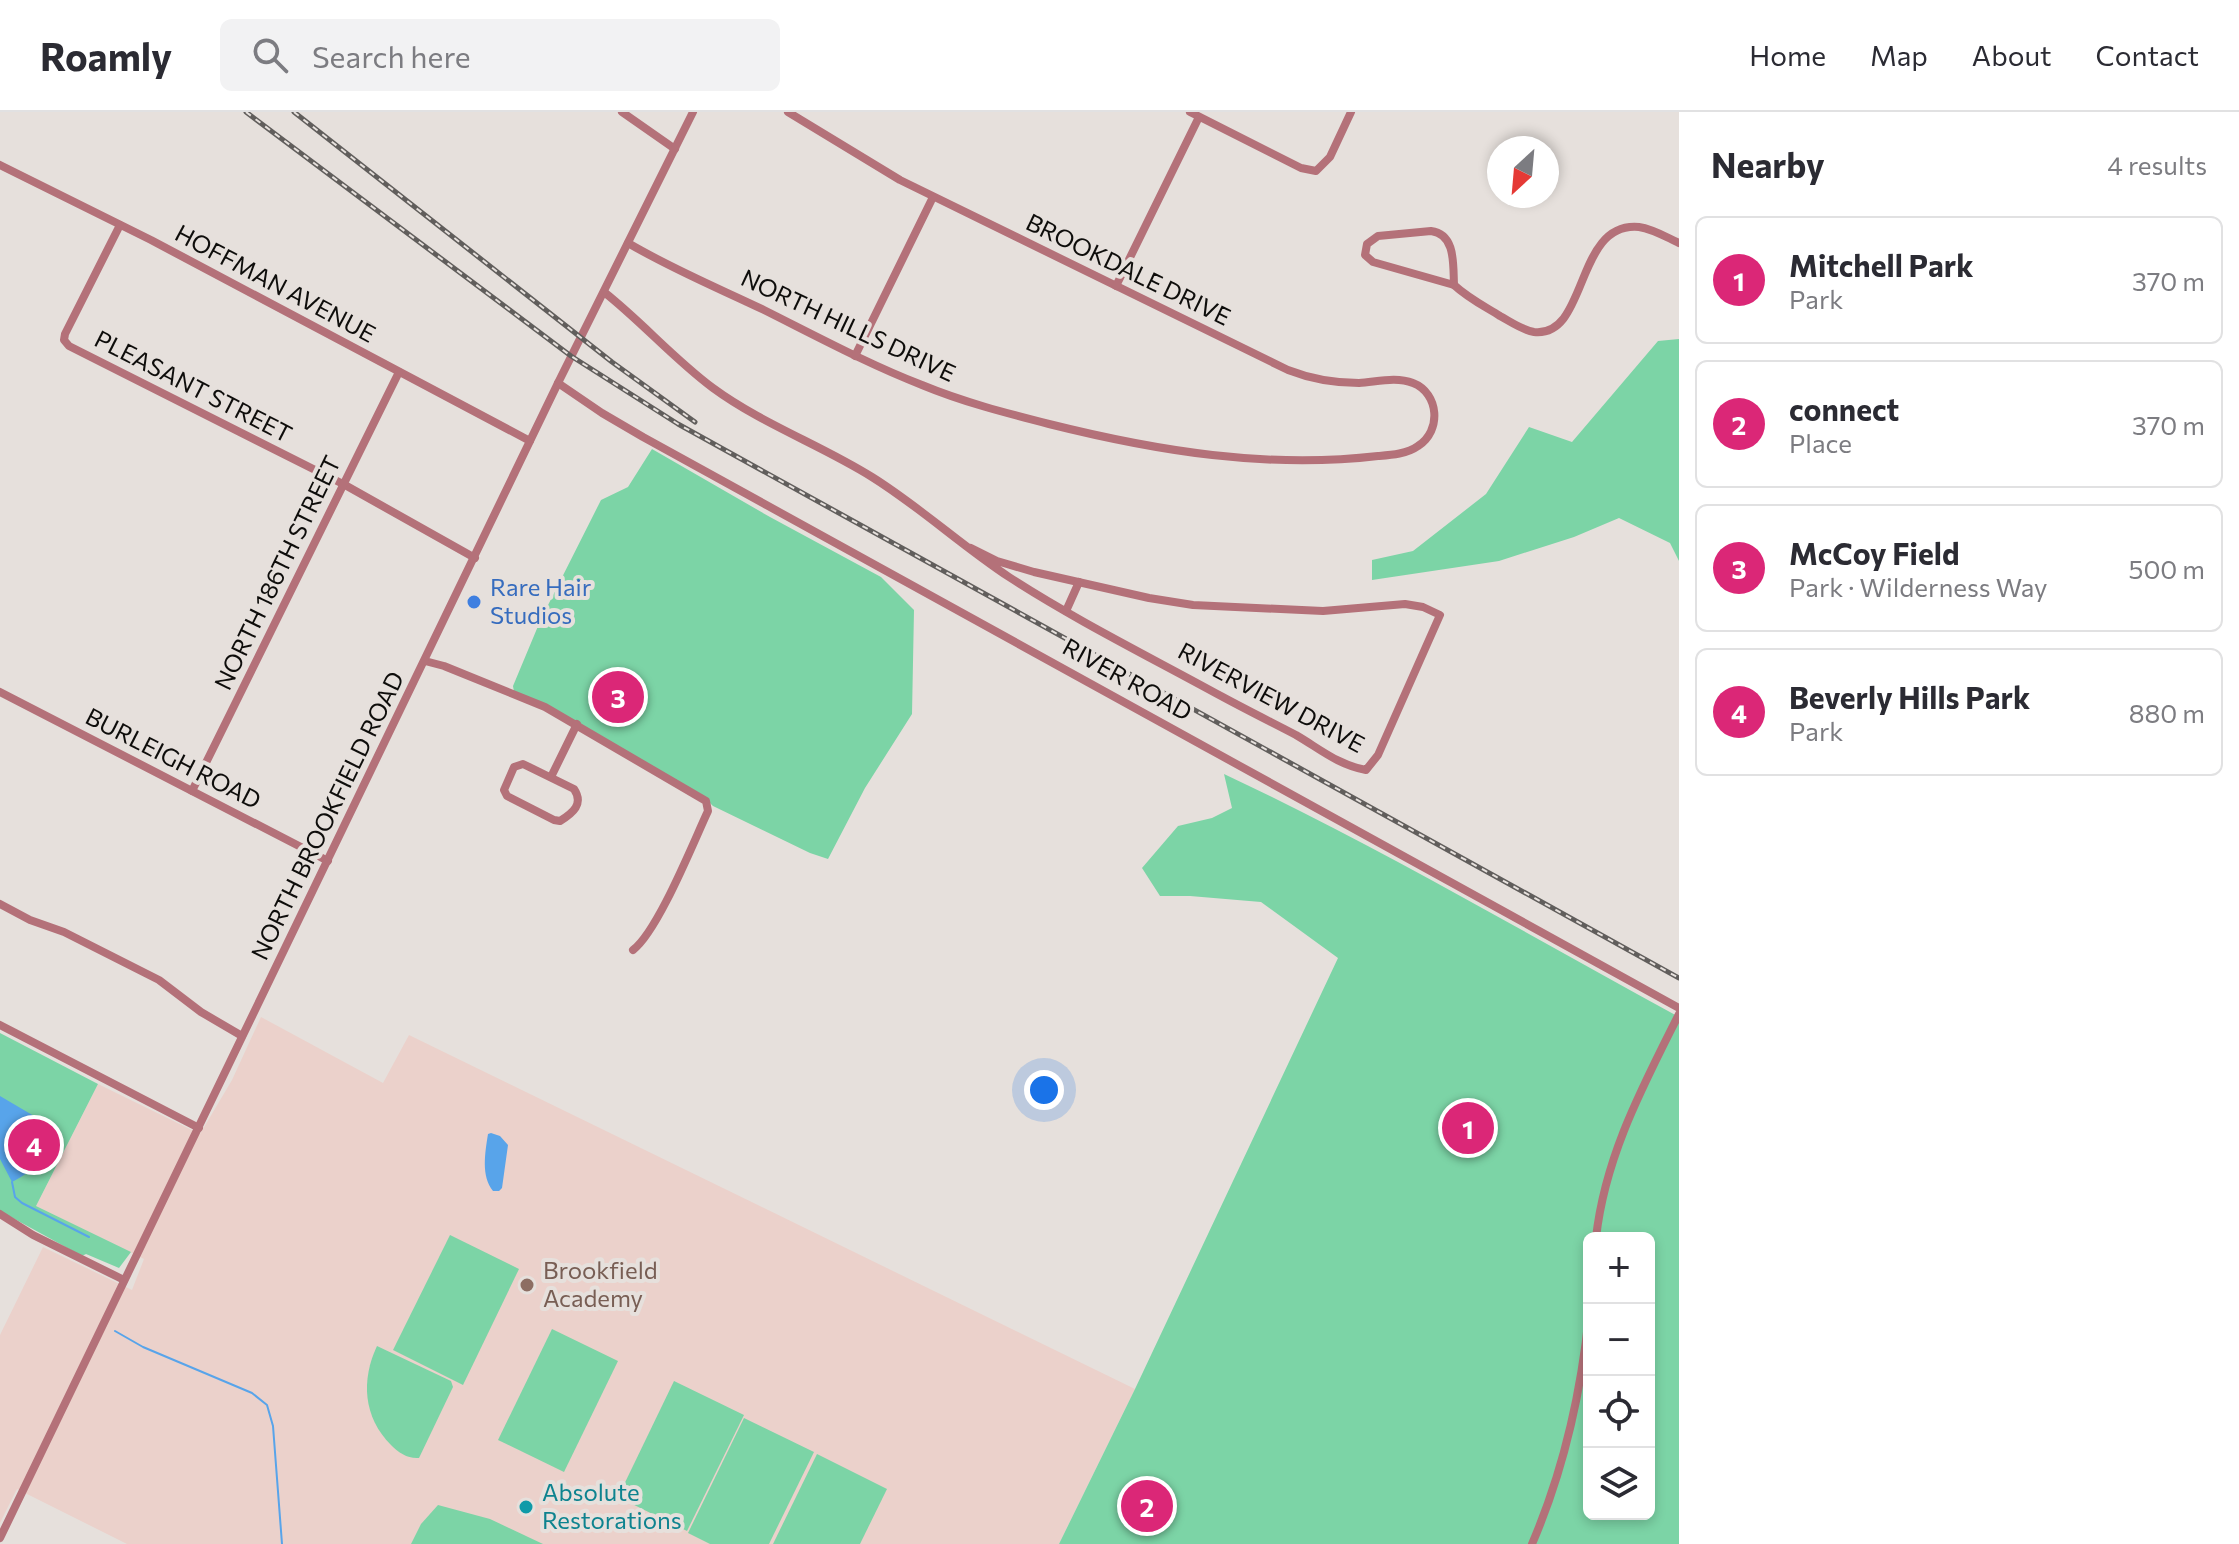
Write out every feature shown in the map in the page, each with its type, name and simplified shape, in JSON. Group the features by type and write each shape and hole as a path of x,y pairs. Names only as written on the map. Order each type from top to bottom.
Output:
{"street":[{"path":"622,112 675,149"},
{"name":"NORTH BROOKFIELD ROAD","path":"0,1538 558,383 693,112"},
{"name":"BROOKDALE DRIVE","path":"788,112 869,163 933,197 1304,376 1344,383 1395,380 1415,383 1428,394 1434,410 1435,419 1430,433"},
{"path":"1190,112 1301,168 1316,171 1330,157 1351,112"},
{"path":"1116,286 1199,117"},
{"name":"HOFFMAN AVENUE","path":"0,165 530,441"},
{"path":"855,356 933,197"},
{"name":"PLEASANT STREET","path":"120,225 87,287 64,340 78,352 345,485 475,558"},
{"path":"1454,285 1448,240 1441,232 1387,235 1371,239 1367,244 1365,255 1373,262 1454,285 1468,297 1524,329 1548,331 1560,323 1567,313 1597,249 1610,235 1636,227 1679,243"},
{"name":"NORTH HILLS DRIVE","path":"628,243 855,356 926,387 1083,433 1201,455 1272,461 1364,458 1412,450 1430,433"},
{"name":"RIVERVIEW DRIVE","path":"604,292 715,390 871,476 1008,576 1066,611 1342,763 1366,770 1378,755 1440,615 1423,607 1405,604 1323,611 1193,605 1008,565 971,548"},
{"name":"NORTH 186TH STREET","path":"192,791 399,372"},
{"name":"RIVER ROAD","path":"558,383 602,413 669,451 1679,1011"},
{"path":"1066,611 1079,582"},
{"path":"425,661 480,680 577,724 639,763 701,796 709,805 656,920 644,940 633,950"},
{"name":"BURLEIGH ROAD","path":"0,692 328,861"},
{"path":"551,777 577,724"},
{"path":"523,764 551,777 579,795 576,809 560,821 516,802 504,790 514,767 518,765 523,764"},
{"path":"0,904 140,970 242,1036"},
{"path":"1597,1232 1604,1191 1619,1141 1679,1011"},
{"path":"0,1025 199,1128"},
{"path":"0,1214 33,1235 124,1280"},
{"path":"1532,1544 1547,1505 1573,1414 1583,1352"}],"shaded area":[{"name":"Brookfield Academy","path":"261,1017 383,1083 409,1035 1135,1389 1059,1544 127,1544 17,1489 0,1523 0,1335 43,1247 132,1290 144,1259 36,1206 98,1084 200,1134 232,1080"}],"green space":[{"path":"1679,339 1679,561 1670,543 1619,518 1574,537 1499,561 1372,580 1372,560 1413,551 1486,494 1529,427 1572,442 1658,341"},
{"path":"652,449 881,577 914,610 912,714 865,788 828,859 713,806 701,794 514,692 513,686 541,619 601,500 628,487"},
{"path":"1224,774 1397,861 1679,1017 1679,1544 1059,1544 1338,958 1261,902 1160,896 1142,868 1178,826 1212,818 1232,808"},
{"path":"0,1033 98,1084 36,1206 131,1252 119,1268 86,1254 82,1256 0,1211"},
{"path":"450,1235 519,1269 463,1385 393,1350"},
{"path":"552,1329 618,1361 564,1472 498,1440"},
{"path":"377,1346 451,1381 453,1387 419,1458 411,1458 397,1451 382,1434 370,1410 368,1372"},
{"path":"674,1381 744,1415 687,1531 618,1497"},
{"path":"744,1418 814,1452 769,1544 710,1544 688,1533"},
{"path":"817,1454 887,1489 860,1544 773,1544"},
{"path":"438,1505 490,1519 543,1544 411,1544 421,1524"}],"water":[{"path":"0,1096 34,1116 48,1135 38,1163 12,1182 0,1159"},
{"path":"488,1134 500,1136 508,1145 499,1191 493,1191 485,1171"}],"waterway":[{"path":"12,1182 15,1197 22,1203 89,1237"},
{"path":"115,1331 143,1347 252,1393 267,1405 273,1426 282,1544"}],"railway":[{"path":"246,112 571,356 678,424 1679,978"},
{"path":"294,112 612,362 695,422"}],"place":[{"name":"Rare Hair Studios","path":"474,602"},
{"name":"McCoy Field","path":"618,697"},
{"name":"Mitchell Park","path":"1468,1128"},
{"name":"Beverly Hills Park","path":"34,1145"},
{"name":"Brookfield Academy","path":"527,1285"},
{"name":"connect","path":"1147,1506"},
{"name":"Absolute Restorations","path":"526,1507"}]}
